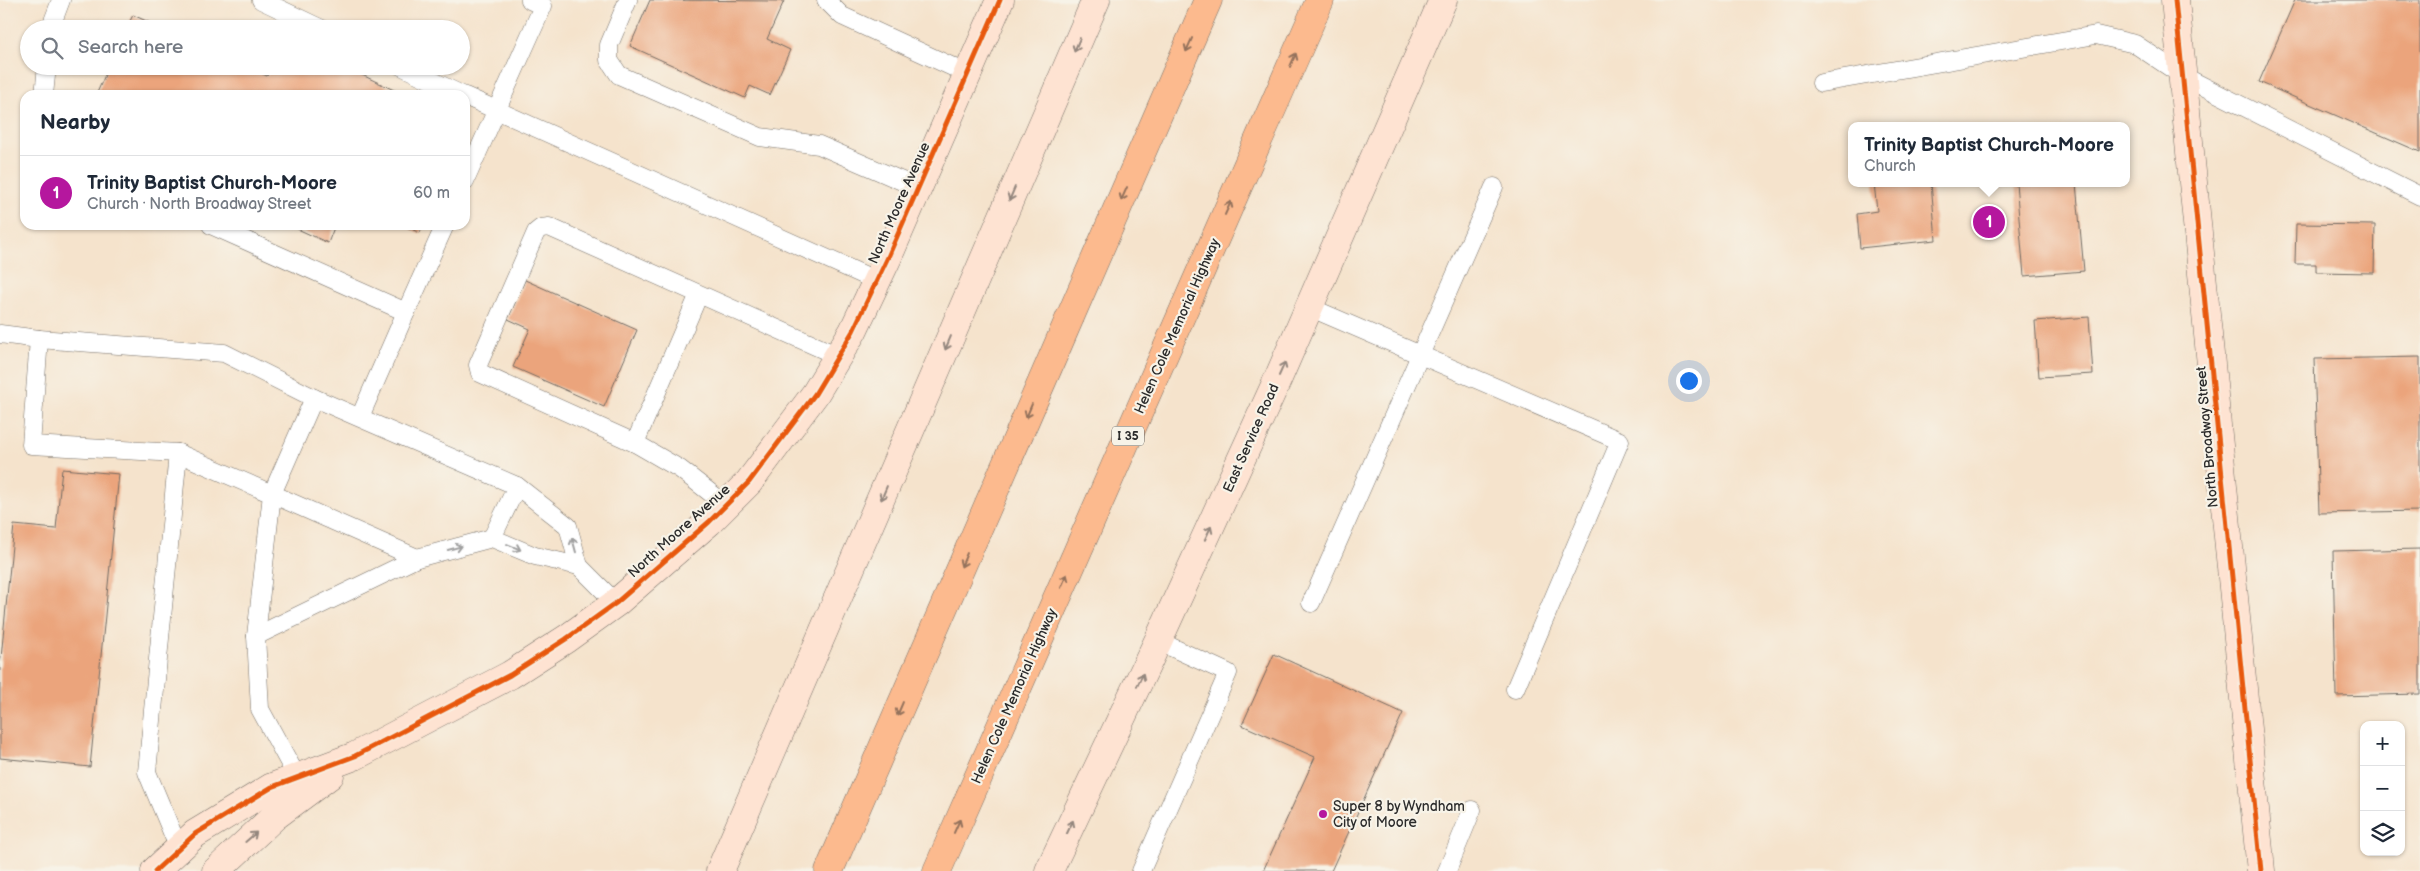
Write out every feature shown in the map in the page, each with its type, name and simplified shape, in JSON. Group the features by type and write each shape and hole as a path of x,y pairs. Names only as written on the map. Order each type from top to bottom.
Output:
{"highway":[{"path":"829,871 1208,0"},
{"name":"Helen Cole Memorial Highway","path":"937,871 1320,0"}],"street":[{"name":"North Moore Avenue","path":"155,871 195,834 272,787 355,756 510,675 616,603 726,505 749,482 786,435 853,332 1000,0"},
{"path":"720,871 1096,0"},
{"name":"East Service Road","path":"1049,871 1158,641 1309,307 1443,0"},
{"name":"North Broadway Street","path":"2175,0 2261,871"},
{"name":"North Moore Avenue","path":"216,871 275,816 355,756"}],"lane":[{"path":"53,20 61,0"},
{"path":"261,0 303,20"},
{"path":"470,170 543,6 530,0"},
{"path":"628,0 609,45 609,60 619,75 760,137 818,145 918,188"},
{"path":"826,0 842,16 968,74"},
{"path":"1821,82 2096,35 2135,44 2183,76 2420,196"},
{"path":"45,90 46,75"},
{"path":"420,75 451,90"},
{"path":"470,99 877,281"},
{"path":"1311,603 1494,186"},
{"path":"726,505 680,469 635,443 480,372 478,365 536,232 542,228 549,227 838,356"},
{"path":"222,230 406,312"},
{"path":"360,417 443,230"},
{"path":"635,443 699,294"},
{"path":"1309,307 1620,441 1515,689"},
{"path":"0,334 39,339 224,354 314,398 517,486 568,526 579,566 616,603"},
{"path":"39,339 31,445 178,453 417,558"},
{"path":"297,777 260,708 256,636 272,494 314,398"},
{"path":"178,453 147,772 178,850"},
{"path":"492,538 517,486"},
{"path":"256,636 417,558 492,538 536,556 579,566"},
{"path":"1141,871 1228,673 1158,641"},
{"path":"1447,871 1472,810"}],"building":[{"path":"650,0 784,1 767,39 790,50 770,95 750,86 745,98 630,46"},
{"path":"2295,0 2420,0 2420,152 2259,82"},
{"path":"133,15 144,20 130,20"},
{"path":"105,75 362,75 394,90 98,90"},
{"path":"1874,187 1931,187 1936,240 1860,248 1857,214 1877,211"},
{"path":"2016,187 2076,187 2084,271 2024,276"},
{"path":"2296,224 2375,225 2374,273 2316,272 2316,264 2295,264"},
{"path":"300,230 333,230 328,243"},
{"path":"525,280 637,330 604,407 513,367 530,329 508,319"},
{"path":"2089,317 2093,374 2039,377 2035,321"},
{"path":"2420,357 2420,511 2319,513 2314,359"},
{"path":"62,469 119,474 90,767 0,758 0,668 14,525 56,529"},
{"path":"2420,549 2420,694 2336,696 2333,551"},
{"name":"Super 8 by Wyndham City of Moore","path":"1274,654 1403,713 1331,871 1263,871 1315,757 1242,725"}],"cycle path":[{"path":"155,871 195,834 272,787 355,756 510,675 566,639 616,603 709,522 749,482 815,394 853,331 888,257 1000,0"},
{"path":"2175,0 2261,871"}],"place":[{"name":"Trinity Baptist Church-Moore","path":"1989,222"},
{"name":"Super 8 by Wyndham City of Moore","path":"1323,814"}]}
